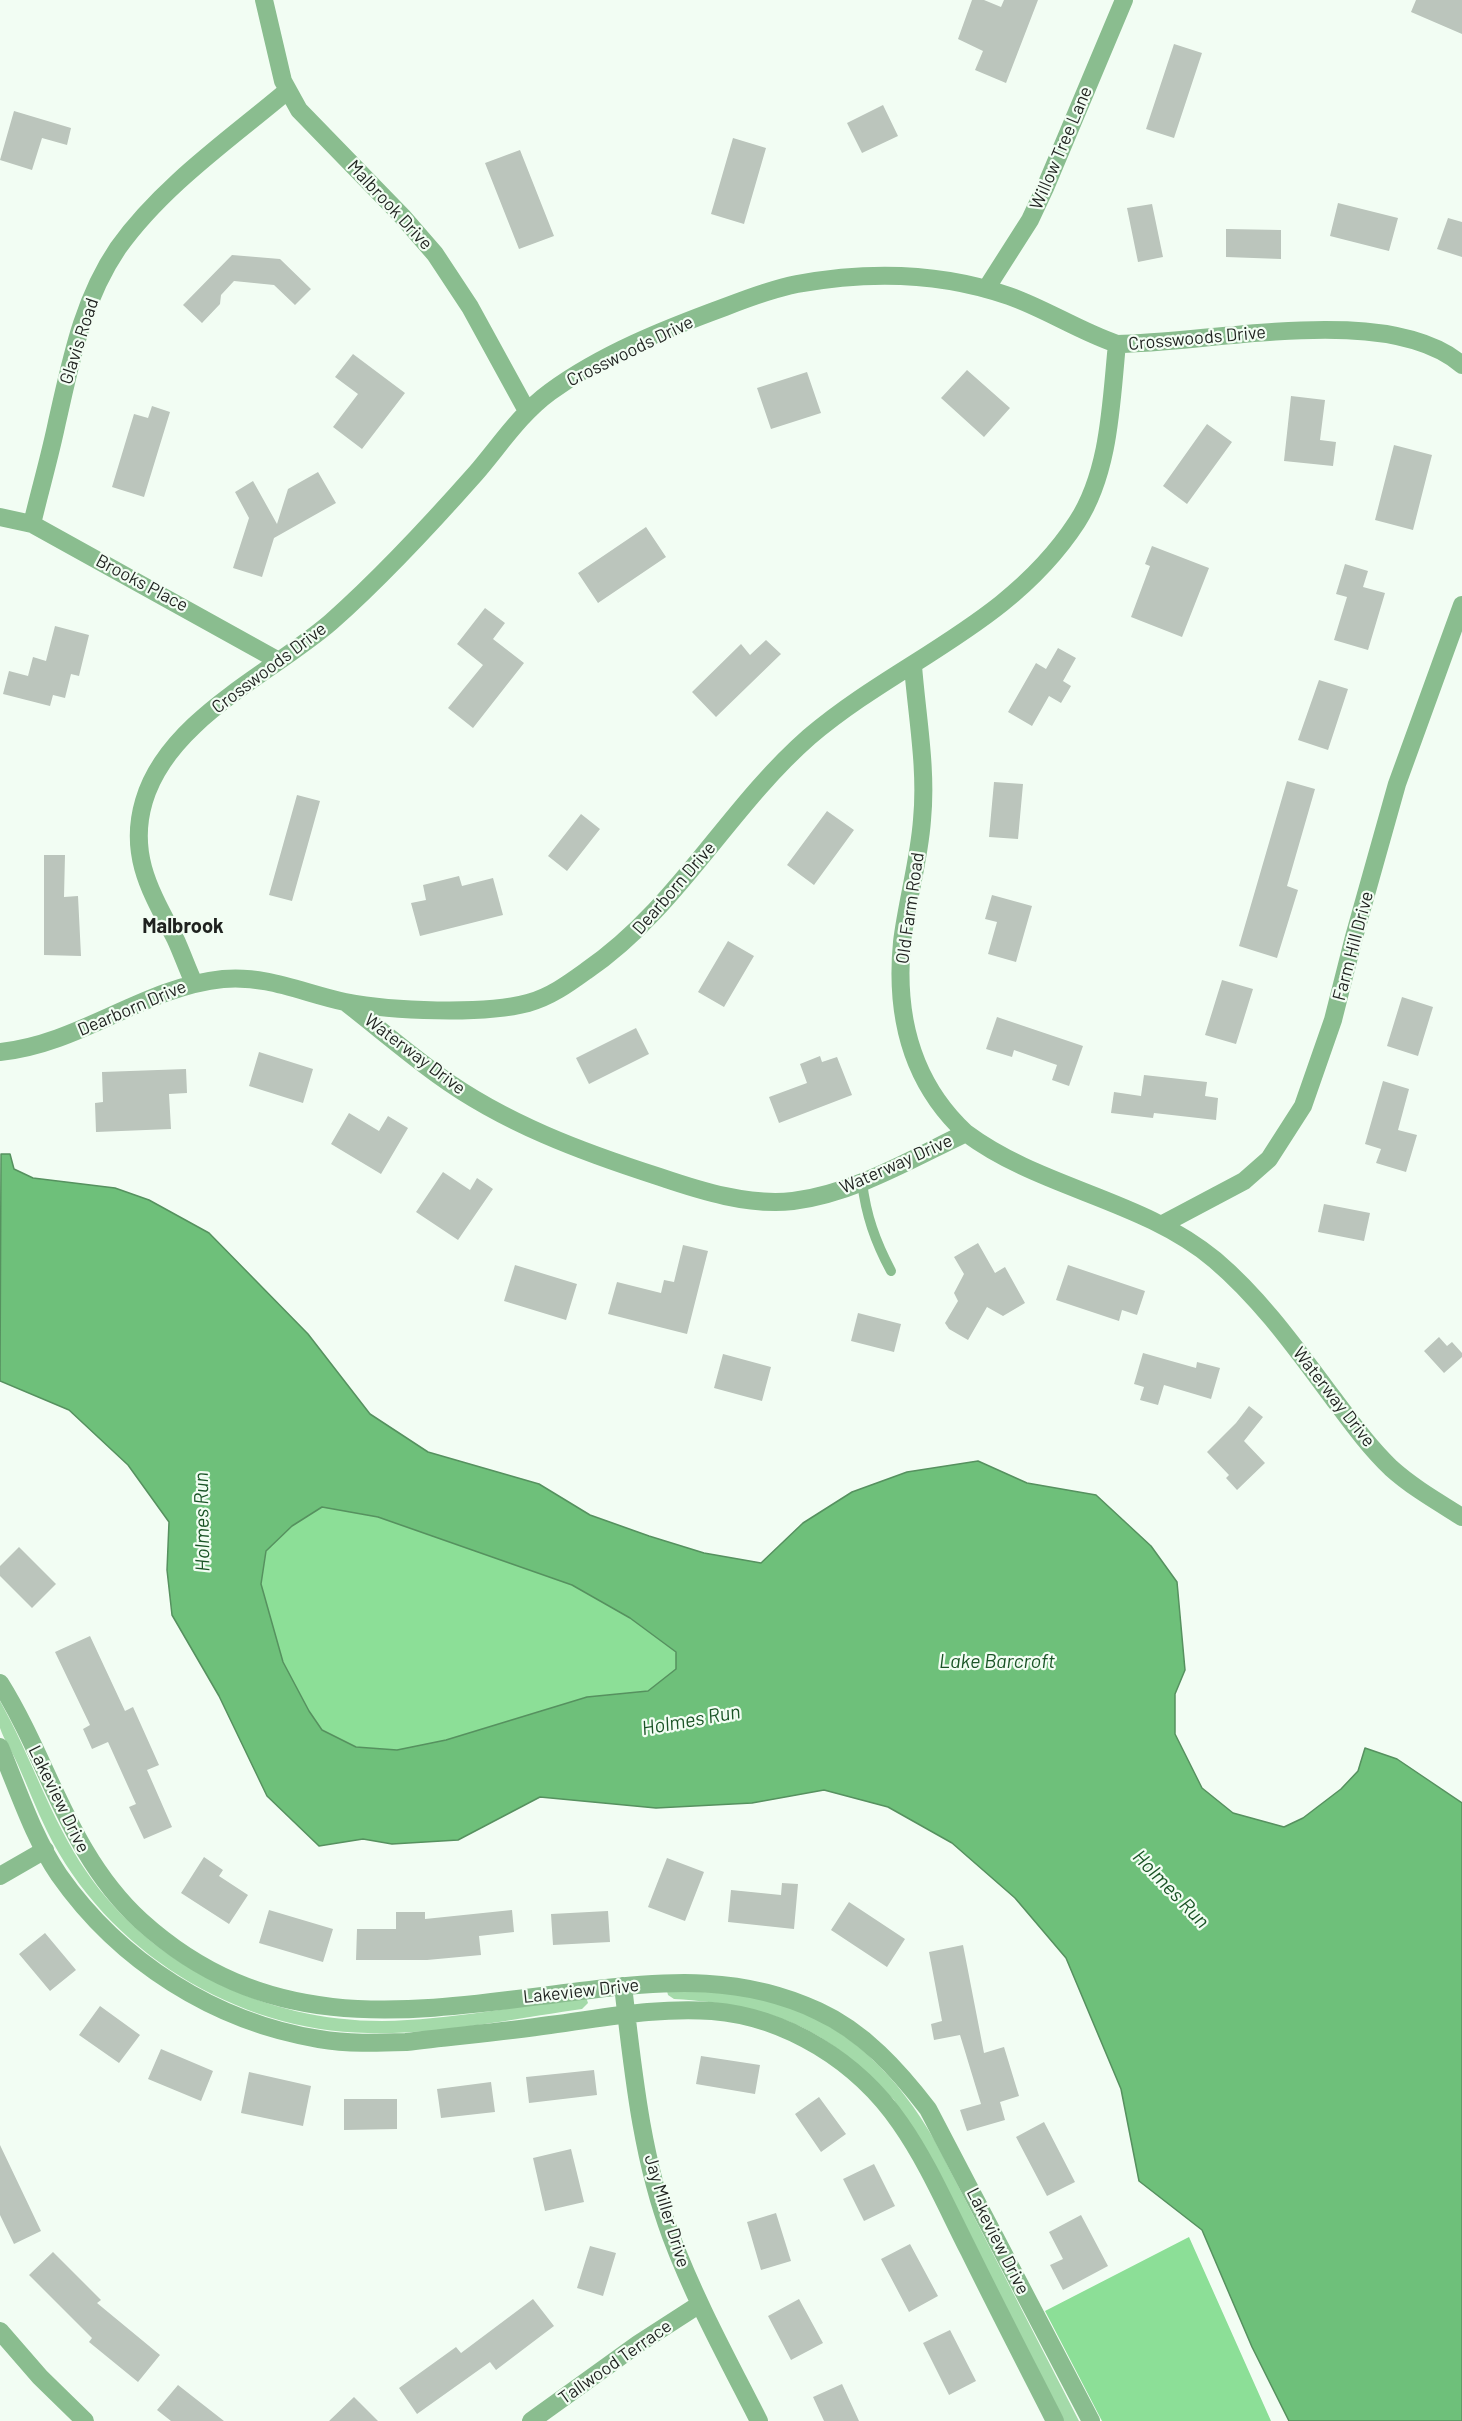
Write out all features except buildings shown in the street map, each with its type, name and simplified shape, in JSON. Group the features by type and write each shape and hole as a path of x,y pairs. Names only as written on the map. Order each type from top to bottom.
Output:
{"street":[{"name":"Malbrook Drive","path":"264,0 269,30 287,91 310,123 402,216 435,254 470,307 527,411"},
{"name":"Willow Tree Lane","path":"986,289 1030,220 1124,0"},
{"name":"Glavis Road","path":"32,524 76,335 98,282 118,248 140,220 181,180 287,91"},
{"name":"Crosswoods Drive","path":"194,983 145,877 139,853 137,825 145,796 158,769 174,748 208,714 333,620 379,576 437,516 527,411 571,378 639,342 769,291 820,280 874,275 934,278 986,289 1034,306 1088,334 1117,344 1300,329 1346,331 1388,335 1421,343 1458,360"},
{"name":"Dearborn Drive","path":"0,1052 51,1041 85,1029 167,990 194,983 245,978 276,982 345,1002 406,1008 460,1009 529,1003 554,993 627,940 662,906 744,804 810,736 979,623 1012,596 1065,540 1080,519 1091,495 1106,437 1117,344"},
{"name":"Brooks Place","path":"0,517 32,524 279,661"},
{"name":"Farm Hill Drive","path":"1161,1225 1252,1174 1269,1159 1303,1106 1333,1020 1397,784 1462,605"},
{"name":"Old Farm Road","path":"913,666 924,780 922,821 902,942 901,981 904,1015 911,1049 921,1075 936,1101 966,1133"},
{"name":"Waterway Drive","path":"345,1002 438,1075 482,1103 532,1130 604,1160 688,1187 770,1202 822,1195 862,1182 966,1133 988,1149 1014,1163 1100,1196 1161,1225 1191,1242 1216,1261 1254,1297 1360,1434 1390,1467 1462,1517"},
{"name":"Lakeview Drive","path":"0,1683 18,1711 69,1826 88,1858 113,1891 141,1921 172,1946 207,1968 244,1986 281,1999 324,2008 364,2011 445,2006 623,1986 711,1982 747,1987 787,1998 820,2012 850,2030 880,2053 928,2109 1091,2421"},
{"name":"Lakeview Drive","path":"0,1747 45,1850 59,1875 90,1914 120,1945 162,1977 201,2001 239,2017 281,2031 331,2040 406,2042 627,2014 667,2010 702,2011 753,2019 788,2031 819,2047 848,2066 875,2092 900,2123 925,2165 1055,2421"},
{"path":"0,1876 45,1850"},
{"name":"Jay Miller Drive","path":"623,1986 639,2111 651,2170 670,2234 700,2304 759,2421"},
{"name":"Tallwood Terrace","path":"531,2421 638,2344 700,2304"},
{"path":"0,2331 40,2377 85,2421"}],"lane":[{"path":"862,1182 866,1215 875,1241 891,1271"}],"shaded area":[{"path":"322,1507 378,1517 572,1585 630,1618 676,1652 676,1669 649,1691 587,1697 446,1740 397,1750 356,1747 322,1730 309,1711 283,1662 261,1584 266,1551 292,1526"},
{"path":"0,1701 62,1830 86,1871 113,1905 144,1935 178,1961 216,1982 255,1999 297,2011 339,2019 408,2020 586,1997 588,2003 582,2009 472,2026 419,2032 368,2033 319,2029 270,2017 224,2000 180,1976 140,1947 103,1913 72,1874 47,1831 2,1733"},
{"path":"684,1984 764,2000 801,2012 826,2024 848,2039 888,2075 921,2118 935,2141 1079,2421 1064,2421 894,2100 845,2054 796,2024 740,2007 674,1999 668,1995 667,1991"},
{"path":"1189,2237 1271,2421 1102,2421 1045,2311"}],"water":[{"name":"Lake Barcroft","path":"1,1154 10,1154 14,1169 33,1178 115,1188 149,1200 209,1233 308,1334 370,1414 428,1452 539,1484 590,1515 649,1536 704,1553 761,1563 803,1523 852,1492 907,1472 978,1461 1027,1483 1096,1495 1151,1546 1177,1582 1185,1670 1175,1694 1175,1734 1202,1788 1233,1813 1284,1827 1303,1818 1341,1789 1358,1771 1365,1748 1397,1759 1462,1803 1462,2421 1289,2421 1252,2347 1202,2230 1139,2181 1121,2089 1066,1958 1015,1898 952,1843 888,1807 824,1790 752,1803 656,1808 540,1797 458,1840 392,1844 363,1839 319,1846 267,1796 219,1696 172,1615 167,1570 169,1522 128,1465 69,1410 0,1381","holes":["322,1507 378,1517 572,1585 630,1618 676,1652 676,1669 648,1691 587,1697 446,1740 397,1750 356,1747 322,1730 309,1711 283,1662 261,1584 266,1551 292,1526"]}],"district":[{"name":"Malbrook","path":"183,926"}],"water label":[{"name":"Holmes Run","path":"202,1522"},
{"name":"Holmes Run","path":"691,1720"},
{"name":"Holmes Run","path":"1171,1889"}]}
